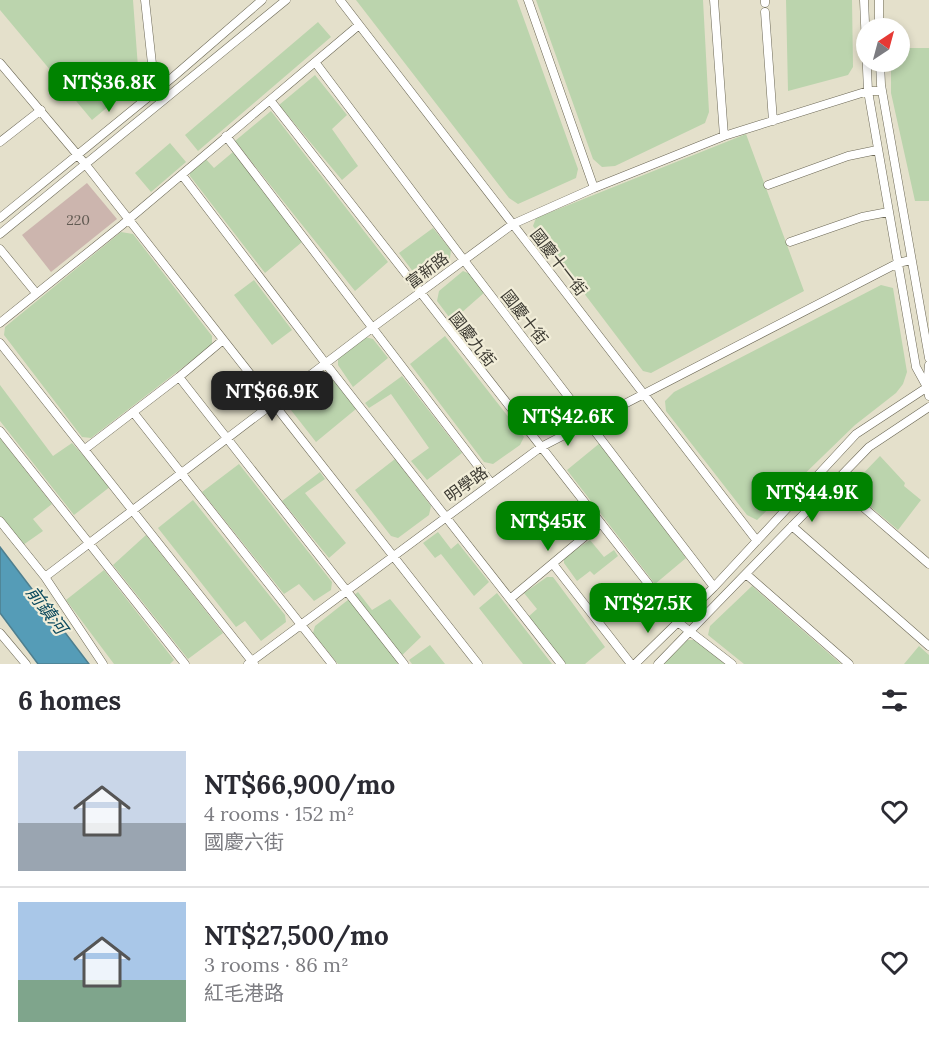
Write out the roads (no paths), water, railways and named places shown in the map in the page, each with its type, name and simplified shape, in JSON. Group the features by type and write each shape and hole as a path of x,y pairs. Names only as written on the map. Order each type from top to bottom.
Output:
{"street":[{"path":"145,0 157,90 163,100"},
{"path":"0,218 157,90 262,0"},
{"path":"0,234 286,0"},
{"name":"國慶十一街","path":"340,0 758,541"},
{"path":"528,0 594,188"},
{"path":"714,0 724,136"},
{"path":"864,0 868,91 877,150 916,367 928,390"},
{"path":"879,0 879,18"},
{"path":"765,12 773,121"},
{"path":"0,323 129,219 359,25"},
{"name":"國慶十街","path":"315,62 714,587"},
{"path":"0,63 129,219 478,664"},
{"path":"881,72 882,91 929,358"},
{"name":"富新路","path":"45,577 419,292 513,224 594,188 724,136 868,91 882,91"},
{"name":"國慶九街","path":"270,100 680,623 732,664"},
{"path":"0,142 41,110"},
{"path":"226,136 492,483"},
{"path":"768,184 848,156 877,150"},
{"path":"182,175 326,364 561,664"},
{"path":"790,242 862,217 888,212"},
{"path":"0,249 36,293"},
{"name":"明學路","path":"252,663 445,516 541,447 898,263 911,260"},
{"path":"85,449 223,340"},
{"path":"0,343 252,663"},
{"path":"928,390 929,365"},
{"path":"179,377 404,664"},
{"path":"553,564 633,664 680,623 856,434 928,390"},
{"path":"658,664 868,447 929,407"},
{"path":"133,412 332,664"},
{"path":"0,431 185,664"},
{"path":"834,482 929,564"},
{"path":"0,521 45,577 103,664"},
{"path":"510,599 601,523"},
{"path":"792,526 929,646"},
{"path":"746,574 849,664"},
{"path":"0,633 26,664"}],"water":[{"name":"前鎮河","path":"0,547 89,664 38,664 0,613"}]}
